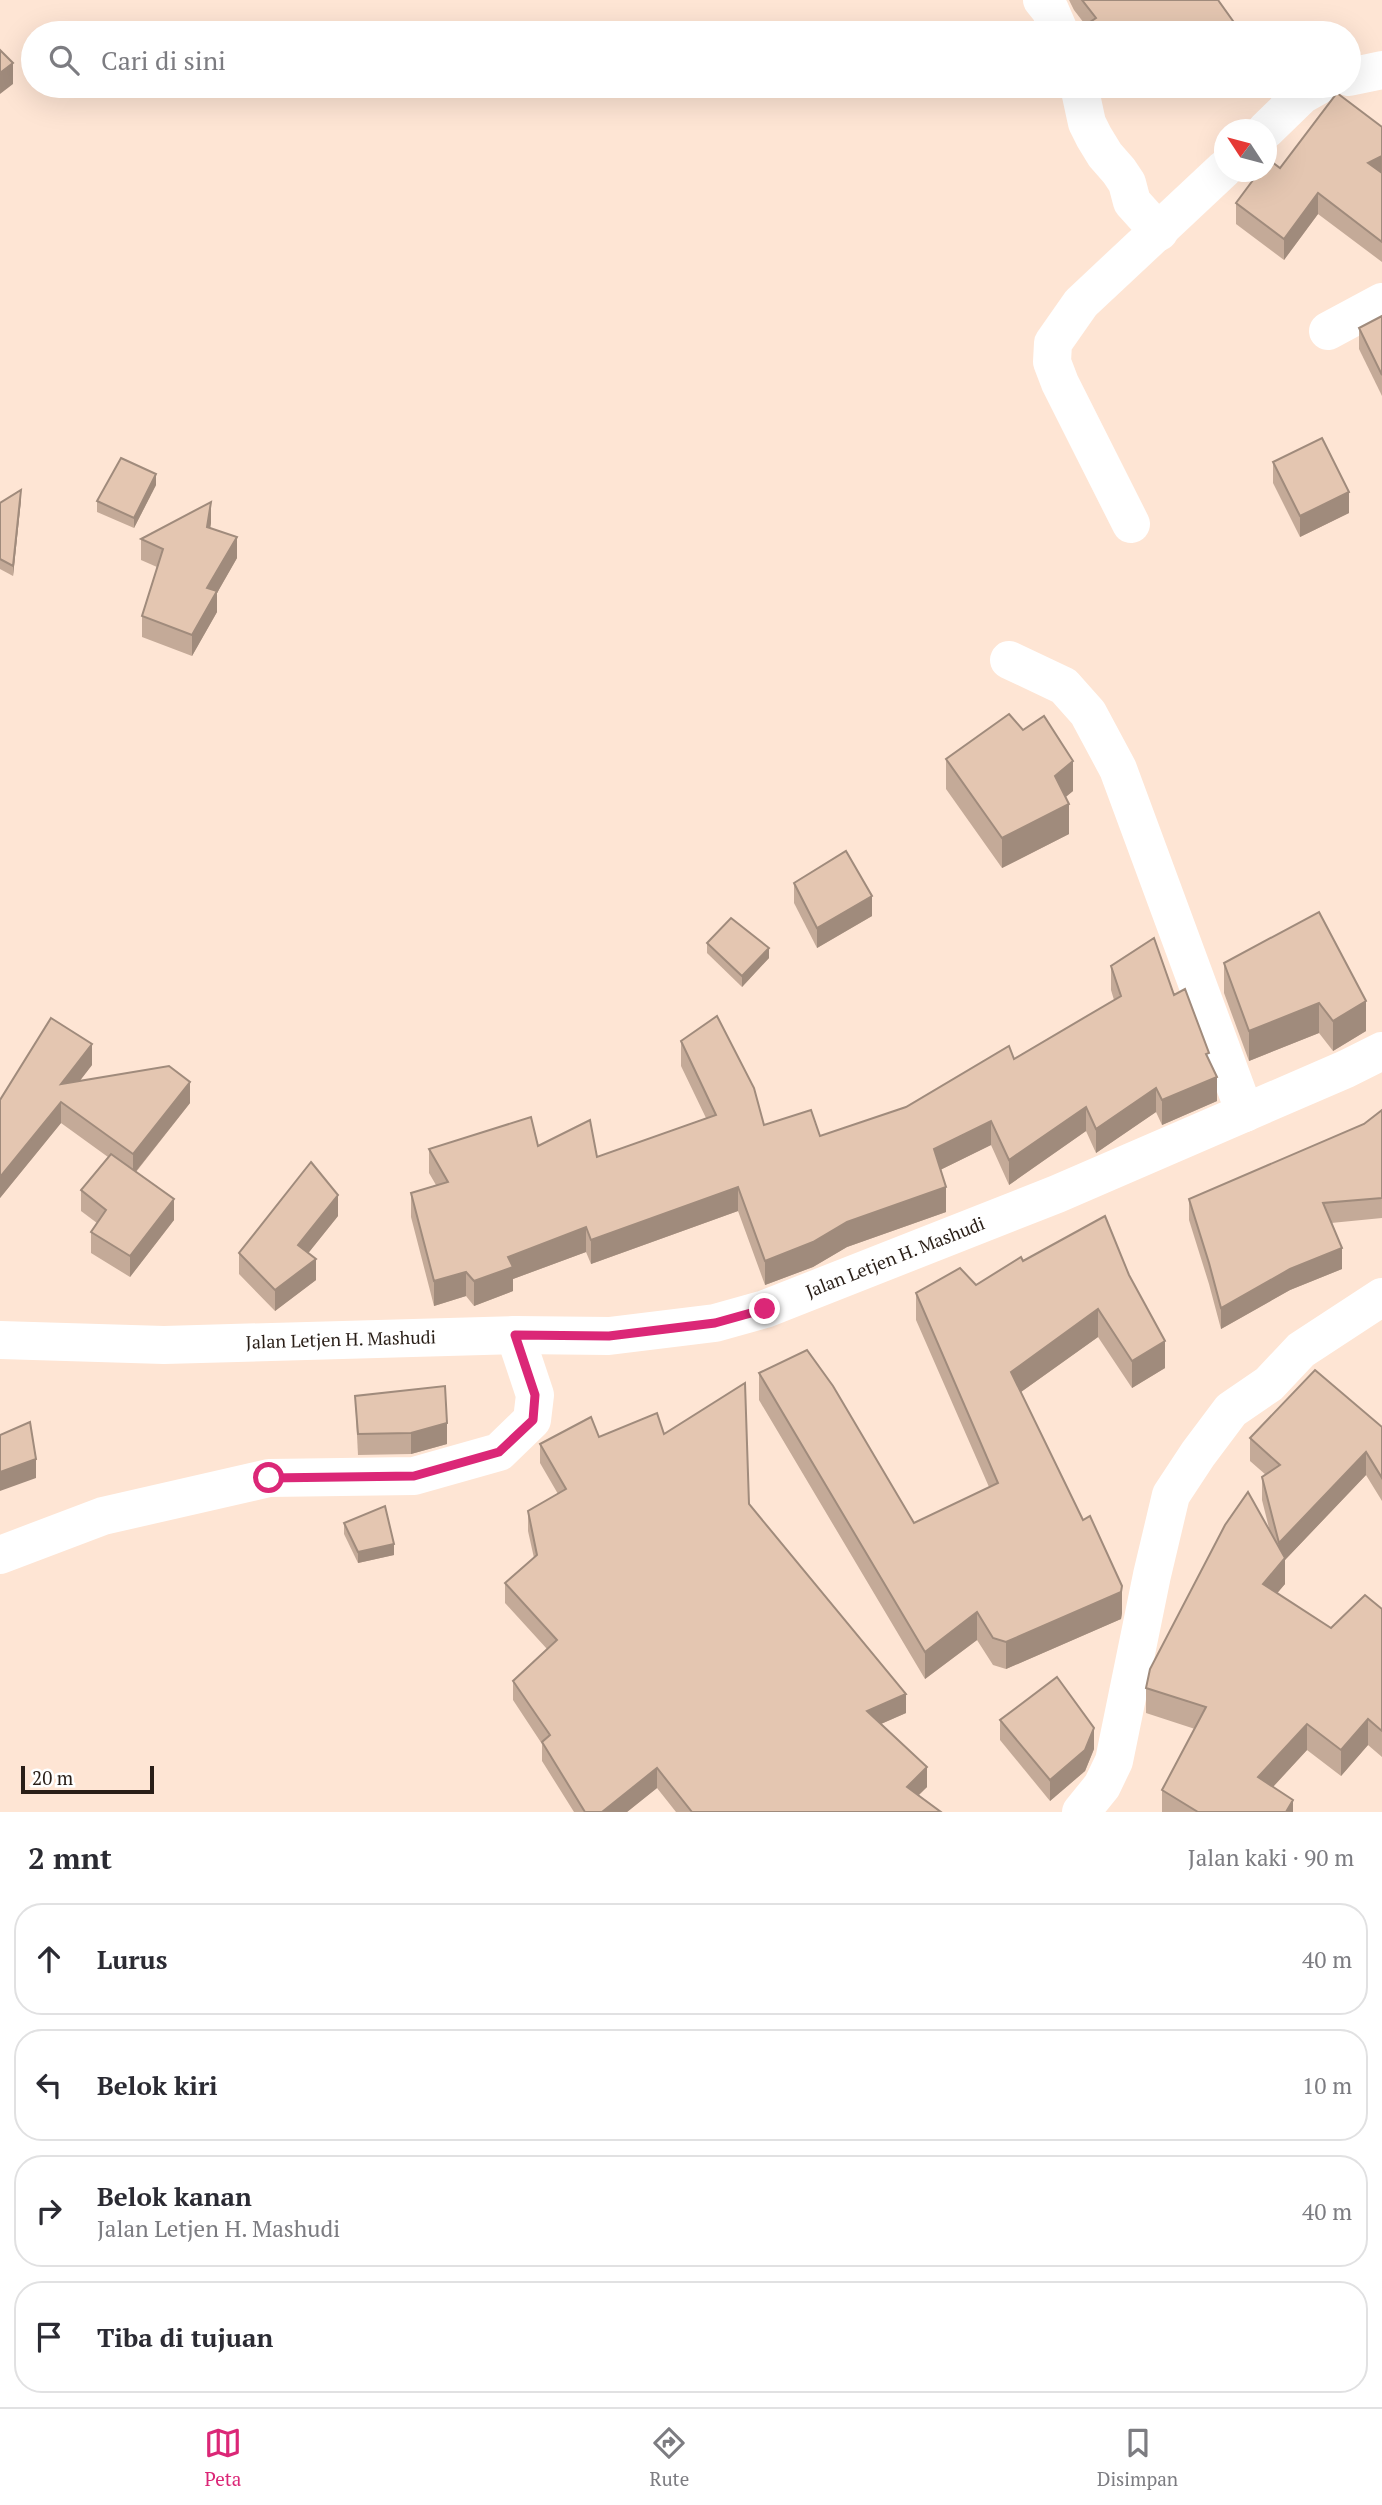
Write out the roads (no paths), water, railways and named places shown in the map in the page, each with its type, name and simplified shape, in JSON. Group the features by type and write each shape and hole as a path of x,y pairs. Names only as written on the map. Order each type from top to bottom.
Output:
{"street":[{"path":"1042,0 1055,21"},
{"path":"1082,98 1087,123 1094,137 1119,171 1132,201 1158,232"},
{"path":"1277,119 1299,98"},
{"path":"1130,524 1060,383 1052,362 1053,343 1081,303 1214,179"},
{"path":"1328,331 1382,302"},
{"path":"1009,660 1063,686 1088,713 1118,769 1245,1113"},
{"name":"Jalan Letjen H. Mashudi","path":"0,1340 164,1345 515,1335 609,1336 715,1323 765,1309 1057,1194 1382,1051"},
{"path":"1081,1812 1102,1786 1114,1761 1171,1494 1231,1410 1269,1384 1301,1350 1382,1297"},
{"path":"0,1555 103,1516 269,1478 414,1476 499,1452 533,1420 535,1395 515,1335"}]}
